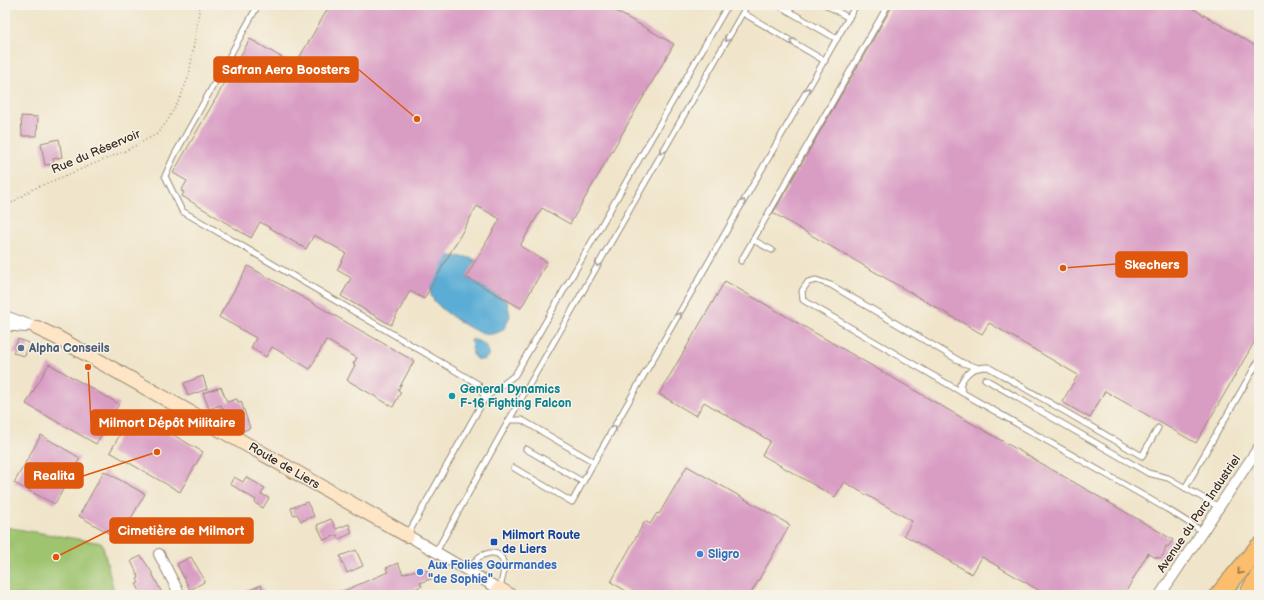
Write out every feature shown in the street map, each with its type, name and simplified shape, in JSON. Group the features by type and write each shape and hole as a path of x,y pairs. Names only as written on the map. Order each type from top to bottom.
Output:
{"highway":[{"path":"1219,595 1259,547"},
{"path":"1248,595 1259,576"}],"street":[{"name":"Route de Liers","path":"5,316 58,338 407,535 504,592"},
{"name":"Route de Liers","path":"5,325 37,328"},
{"name":"Avenue du Parc Industriel","path":"1160,595 1259,447"},
{"path":"159,554 180,595"}],"lane":[{"path":"258,5 174,156 165,176 182,211 478,384 485,398"},
{"path":"407,535 485,398 515,375 728,5"},
{"path":"436,552 509,420 747,5"},
{"path":"778,5 837,39"},
{"path":"826,5 849,18"},
{"path":"514,468 572,502 856,5"},
{"path":"741,261 888,5"},
{"path":"743,13 825,60"},
{"path":"753,240 772,250"},
{"path":"1158,428 1142,456 988,367 976,367 963,363 831,285 816,280 808,282 802,291 803,300 1167,509 1202,531"},
{"path":"1185,488 1259,360"},
{"path":"963,393 960,385 964,376 976,367"},
{"path":"985,379 1148,473 1168,478 1219,507"},
{"path":"509,420 522,420 594,462"},
{"path":"526,449 583,482"},
{"path":"469,572 478,558 485,554 494,553 501,557 504,564 504,592"}],"path":[{"name":"Rue du Réservoir","path":"5,207 33,190 124,152 157,134 166,123 180,98 189,76 200,5"}],"green space":[{"path":"5,527 102,543 115,595 5,595"}],"water":[{"path":"448,256 466,257 476,260 466,277 507,301 510,316 503,330 497,333 485,334 472,329 446,312 434,300 431,295 433,280"},
{"path":"471,340 475,340 483,344 488,350 489,353 484,360 476,359 473,355"}],"building":[{"path":"330,5 605,5 674,44 570,224 542,208 520,246 547,262 521,308 466,277 500,219 477,206 424,299 410,291 391,325 341,296 351,278 337,270 346,253 314,235 306,249 260,222 251,238 182,196 184,192 181,191 187,181 173,173 250,39 295,65"},
{"path":"893,5 1187,5 1259,48 1259,334 1196,443 1105,391 1090,418 1062,402 1078,375 989,323 982,334 773,213"},
{"path":"21,116 38,117 37,136 22,136"},
{"path":"59,139 62,157 53,159 54,164 45,165 41,143"},
{"path":"248,266 414,361 398,390 401,392 393,407 347,380 357,358 326,340 310,369 272,347 266,357 251,348 256,338 219,317"},
{"path":"725,281 1173,540 1168,547 1166,546 1164,554 1160,558 1154,557 1148,553 1124,595 1047,595 982,557 972,574 904,535 912,521 844,482 835,497 762,455 770,441 704,402 696,416 659,394"},
{"name":"Alpha Conseils","path":"18,339 29,343 25,356 13,353"},
{"path":"49,364 119,404 96,444 26,404"},
{"path":"203,376 207,389 188,396 184,383"},
{"path":"221,387 227,402 237,399 238,402 241,401 250,428 241,432 235,428 230,413 225,414 221,405 209,409 203,393"},
{"path":"133,412 203,452 180,492 110,452"},
{"path":"41,435 80,458 55,504 14,483"},
{"name":"Sligro","path":"687,466 790,525 750,595 633,595 611,582 645,521 650,524 657,513 659,514"},
{"path":"104,471 145,494 119,539 79,516"},
{"path":"234,477 243,482 246,477 265,488 261,494 269,498 263,508 255,503 256,500 230,484"},
{"path":"307,502 314,516 301,521 297,514 293,515 291,508"},
{"path":"331,519 336,529 349,524 352,533 339,539 337,535 324,540 317,525"},
{"path":"356,550 363,566 347,573 340,556"},
{"path":"141,556 151,571 163,595 145,595 144,592 141,593 136,584 139,583 137,579 139,578 131,561"},
{"path":"191,557 203,577 204,582 190,590 177,564"},
{"path":"398,563 403,574 419,569 427,571 433,578 420,583 422,586 400,595 334,595 388,572 386,568"},
{"path":"261,585 265,595 237,595"}],"place":[{"name":"Safran Aero Boosters","path":"417,119"},
{"name":"Skechers","path":"1063,268"},
{"name":"Alpha Conseils","path":"21,348"},
{"name":"Milmort Dépôt Militaire","path":"88,367"},
{"name":"General Dynamics F-16 Fighting Falcon","path":"452,396"},
{"name":"Realita","path":"157,452"},
{"name":"Milmort Route de Liers","path":"494,542"},
{"name":"Sligro","path":"700,554"},
{"name":"Cimetière de Milmort","path":"56,557"},
{"name":"Aux Folies Gourmandes \"de Sophie\"","path":"420,572"}]}
